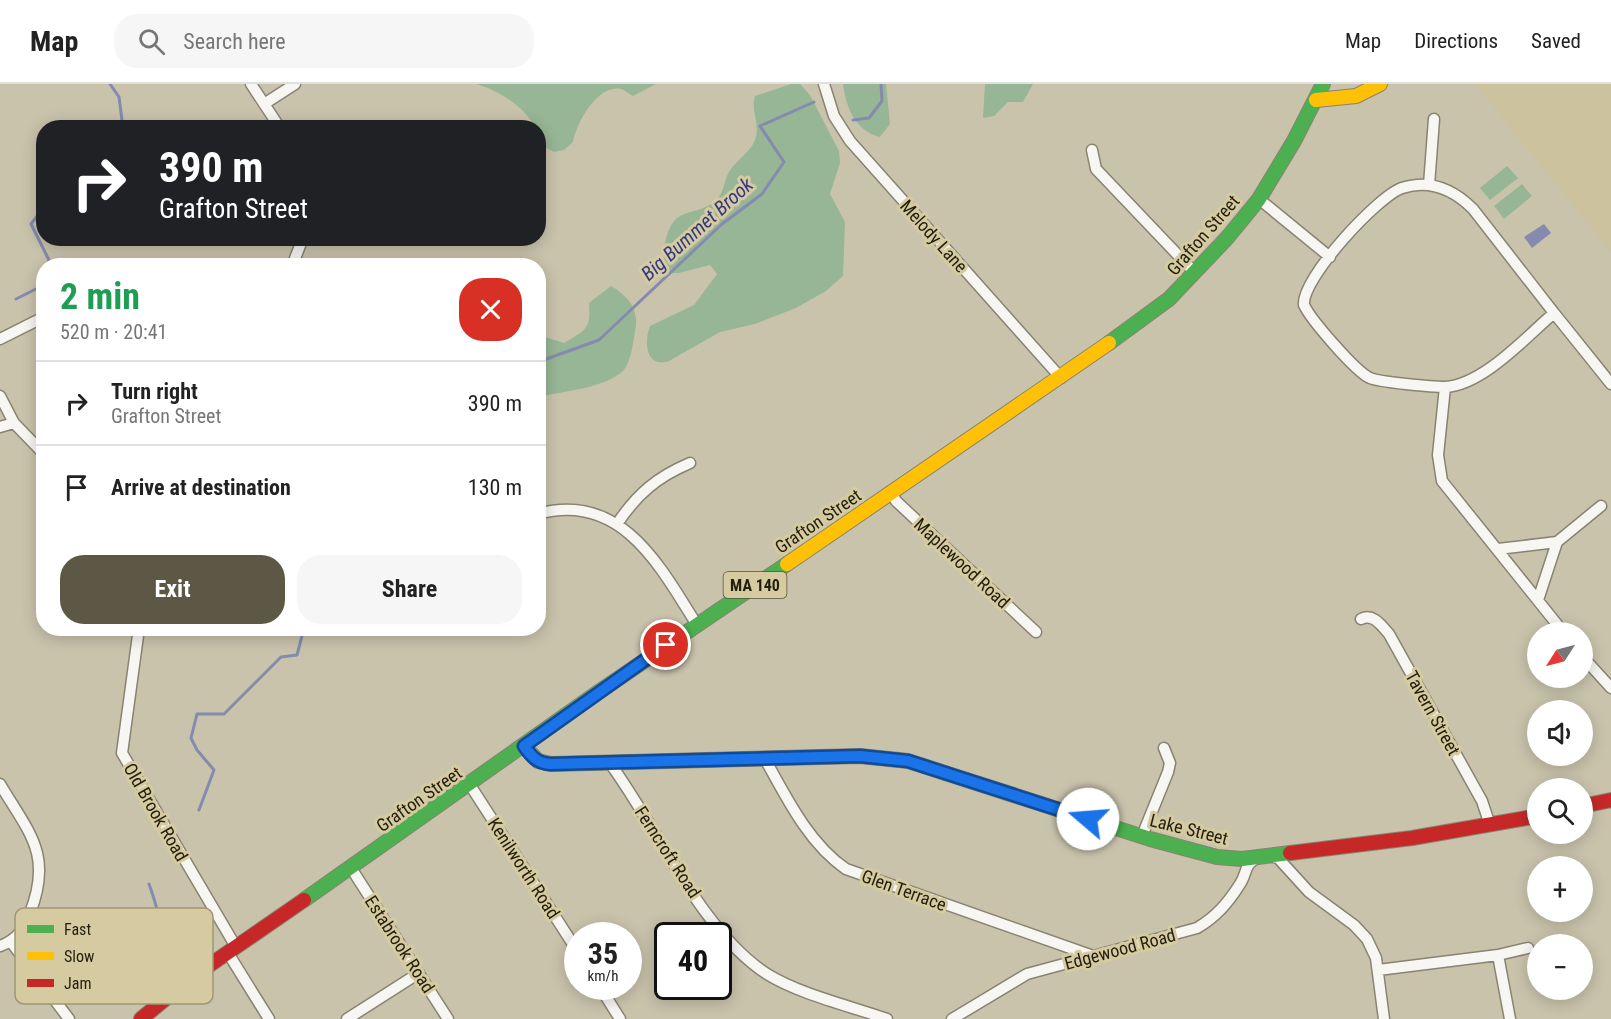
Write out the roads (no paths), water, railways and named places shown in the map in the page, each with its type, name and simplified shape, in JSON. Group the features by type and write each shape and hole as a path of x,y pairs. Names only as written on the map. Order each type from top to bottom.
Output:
{"main road":[{"name":"MA 140","path":"1316,100 1323,84"},
{"path":"1316,100 1356,96 1380,84"},
{"name":"Grafton Street","path":"213,963 697,625 1061,378 1160,306 1195,273 1259,199 1316,100"},
{"name":"Lake Street","path":"524,746 533,758 542,763 860,756 908,761 1142,836 1216,857 1242,859 1412,838 1527,818"},
{"path":"1593,804 1611,800"},
{"name":"Grafton Street","path":"141,1019 158,1004"}],"street":[{"path":"251,84 275,120"},
{"path":"264,104 295,84"},
{"name":"Melody Lane","path":"824,84 834,116 850,141 1061,378"},
{"path":"1429,185 1434,119"},
{"path":"1092,150 1096,169 1195,273"},
{"path":"1554,313 1486,371 1464,384 1445,387 1374,379 1350,361 1304,305 1307,289 1330,257 1387,196 1406,187 1429,185 1451,191 1468,203 1611,384"},
{"path":"1259,199 1330,257"},
{"path":"0,339 36,321"},
{"path":"1445,387 1438,454 1441,478 1555,622"},
{"path":"0,396 14,423 36,446"},
{"path":"0,427 14,423"},
{"path":"617,524 643,490 657,479 690,463"},
{"name":"Maplewood Road","path":"891,492 896,501 1036,632"},
{"path":"1538,600 1557,543 1601,506"},
{"path":"546,513 584,511 617,524 649,553 697,625"},
{"path":"1498,549 1557,543"},
{"name":"Tavern Street","path":"1361,620 1366,617 1374,619 1389,634 1482,801 1490,825"},
{"name":"Old Brook Road","path":"138,636 122,753 209,908"},
{"path":"1593,668 1611,688"},
{"path":"1142,836 1168,772 1170,763 1164,748"},
{"name":"Glen Terrace","path":"765,759 812,836 826,853 846,869 1094,956"},
{"name":"Ferncroft Road","path":"609,762 720,932 755,966 793,987 887,1019"},
{"path":"0,784 33,838 41,868 38,890 32,908"},
{"name":"Kenilworth Road","path":"470,785 564,930"},
{"path":"1265,855 1278,858 1309,892 1354,925 1372,948 1378,970 1384,1019"},
{"name":"Edgewood Road","path":"952,1019 1022,976 1178,934 1211,920 1242,882 1244,871 1249,863 1265,855"},
{"name":"Estabrook Road","path":"351,868 448,1019"},
{"name":"Old Brook Road","path":"213,916 269,1019"},
{"path":"5,944 15,956"},
{"path":"1378,970 1498,955 1527,948"},
{"path":"1498,955 1510,1019"},
{"path":"347,1019 418,973"},
{"path":"608,1000 620,1019"},
{"path":"56,1004 69,1019"}],"water":[{"path":"1544,224 1551,233 1532,248 1524,237"}],"waterway":[{"path":"110,84 119,97 122,120"},
{"name":"Big Bummet Brook","path":"853,120 869,118 882,101 881,84"},
{"name":"Big Bummet Brook","path":"546,359 599,340 722,224 762,194 784,162 760,126 814,102"},
{"path":"36,217 31,224 36,234"},
{"path":"42,246 48,258"},
{"path":"16,299 36,289"},
{"name":"Big Bummet Brook","path":"199,810 214,770 197,750 191,738 197,714 224,714 281,657 297,655 302,636"},
{"name":"Big Bummet Brook","path":"149,884 157,908"}]}
